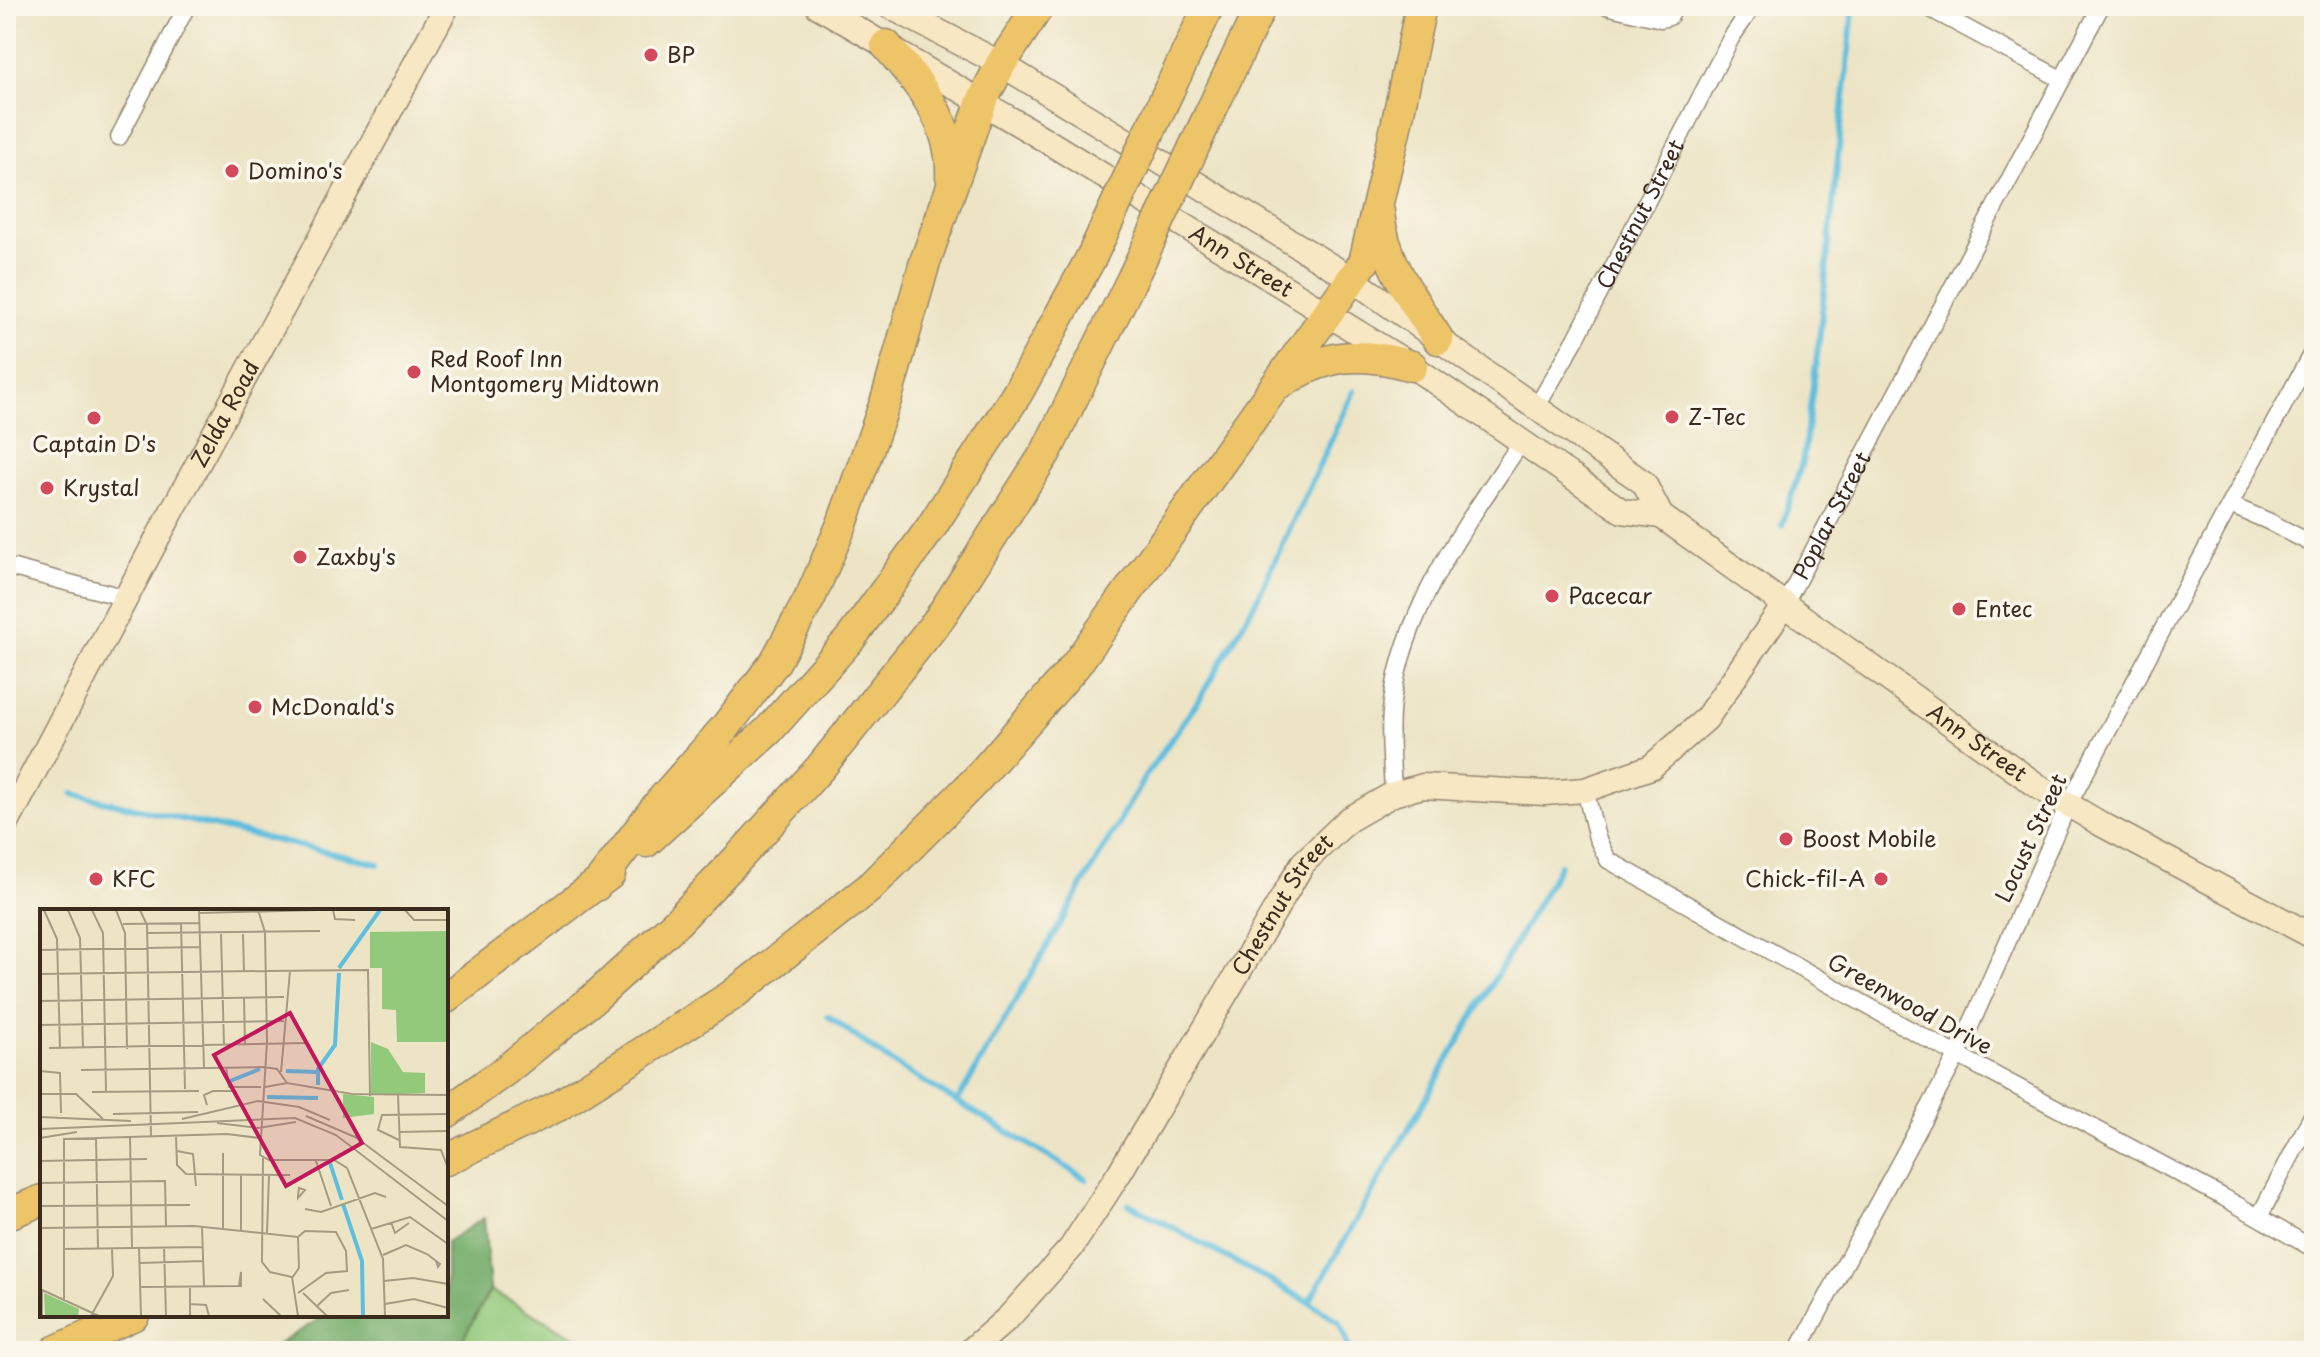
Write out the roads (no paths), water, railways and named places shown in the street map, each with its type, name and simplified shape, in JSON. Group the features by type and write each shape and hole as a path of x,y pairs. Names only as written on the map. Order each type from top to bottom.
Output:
{"highway":[{"path":"596,886 660,802 724,729 775,662 811,596 842,524 887,397 925,262 982,101 1001,64 1039,6"},
{"path":"448,997 596,886 768,731 851,638 930,529 1018,392 1092,256 1209,6"},
{"path":"448,1112 506,1070 594,998 678,921 820,768 939,619 1046,452 1261,6"},
{"path":"448,1159 558,1106 731,996 868,889 976,780 1075,666 1364,262 1421,6"},
{"path":"886,45 918,83 946,133 951,160 950,191"},
{"path":"1380,194 1382,237 1401,281 1438,339"},
{"path":"1269,392 1298,372 1341,357 1367,356 1412,366"},
{"path":"6,1215 40,1201"},
{"path":"55,1351 130,1317"}],"main road":[{"name":"Zelda Road","path":"6,825 447,6"},
{"name":"Ann Street","path":"818,6 982,101 1327,312 1412,366 1622,511 1661,516"},
{"name":"Ann Street","path":"889,6 1001,64 1352,279 1644,483 1661,516 1887,680 2068,805 2314,937"},
{"name":"Poplar Street","path":"1393,794 1423,786 1544,793 1585,790 1651,767 1694,731 1730,688 1785,604"},
{"name":"Chestnut Street","path":"970,1351 1009,1317 1071,1248 1120,1172 1303,863 1348,820 1393,794"}],"street":[{"path":"119,137 187,6"},
{"path":"1606,6 1661,19 1669,17 1677,6"},
{"path":"1925,6 2061,79"},
{"name":"Poplar Street","path":"1785,604 2101,6"},
{"name":"Chestnut Street","path":"1536,408 1576,339 1747,13"},
{"name":"Locust Street","path":"1798,1351 1957,1056 2068,805 2314,349"},
{"path":"1393,794 1392,702 1398,670 1411,631 1429,589 1450,552 1522,441"},
{"path":"2230,505 2314,545"},
{"path":"6,566 126,598"},
{"name":"Greenwood Drive","path":"1585,790 1597,838 1608,860 1957,1056 2314,1249"},
{"path":"2259,1217 2314,1112"}],"waterway":[{"path":"1782,525 1803,459 1819,341 1853,10"},
{"path":"957,1102 1146,775 1201,697 1256,601 1354,391"},
{"path":"73,794 378,864"},
{"path":"1309,1302 1560,865"},
{"path":"828,1016 891,1062 1086,1179"},
{"path":"1129,1204 1309,1302 1339,1322 1351,1351"}],"place":[{"name":"BP","path":"651,55"},
{"name":"Domino's","path":"232,171"},
{"name":"Red Roof Inn Montgomery Midtown","path":"414,372"},
{"name":"Z-Tec","path":"1672,417"},
{"name":"Captain D's","path":"94,418"},
{"name":"Krystal","path":"47,488"},
{"name":"Zaxby's","path":"300,557"},
{"name":"Pacecar","path":"1552,596"},
{"name":"Entec","path":"1959,609"},
{"name":"McDonald's","path":"255,707"},
{"name":"Boost Mobile","path":"1786,839"},
{"name":"KFC","path":"96,879"},
{"name":"Chick-fil-A","path":"1881,879"}]}
